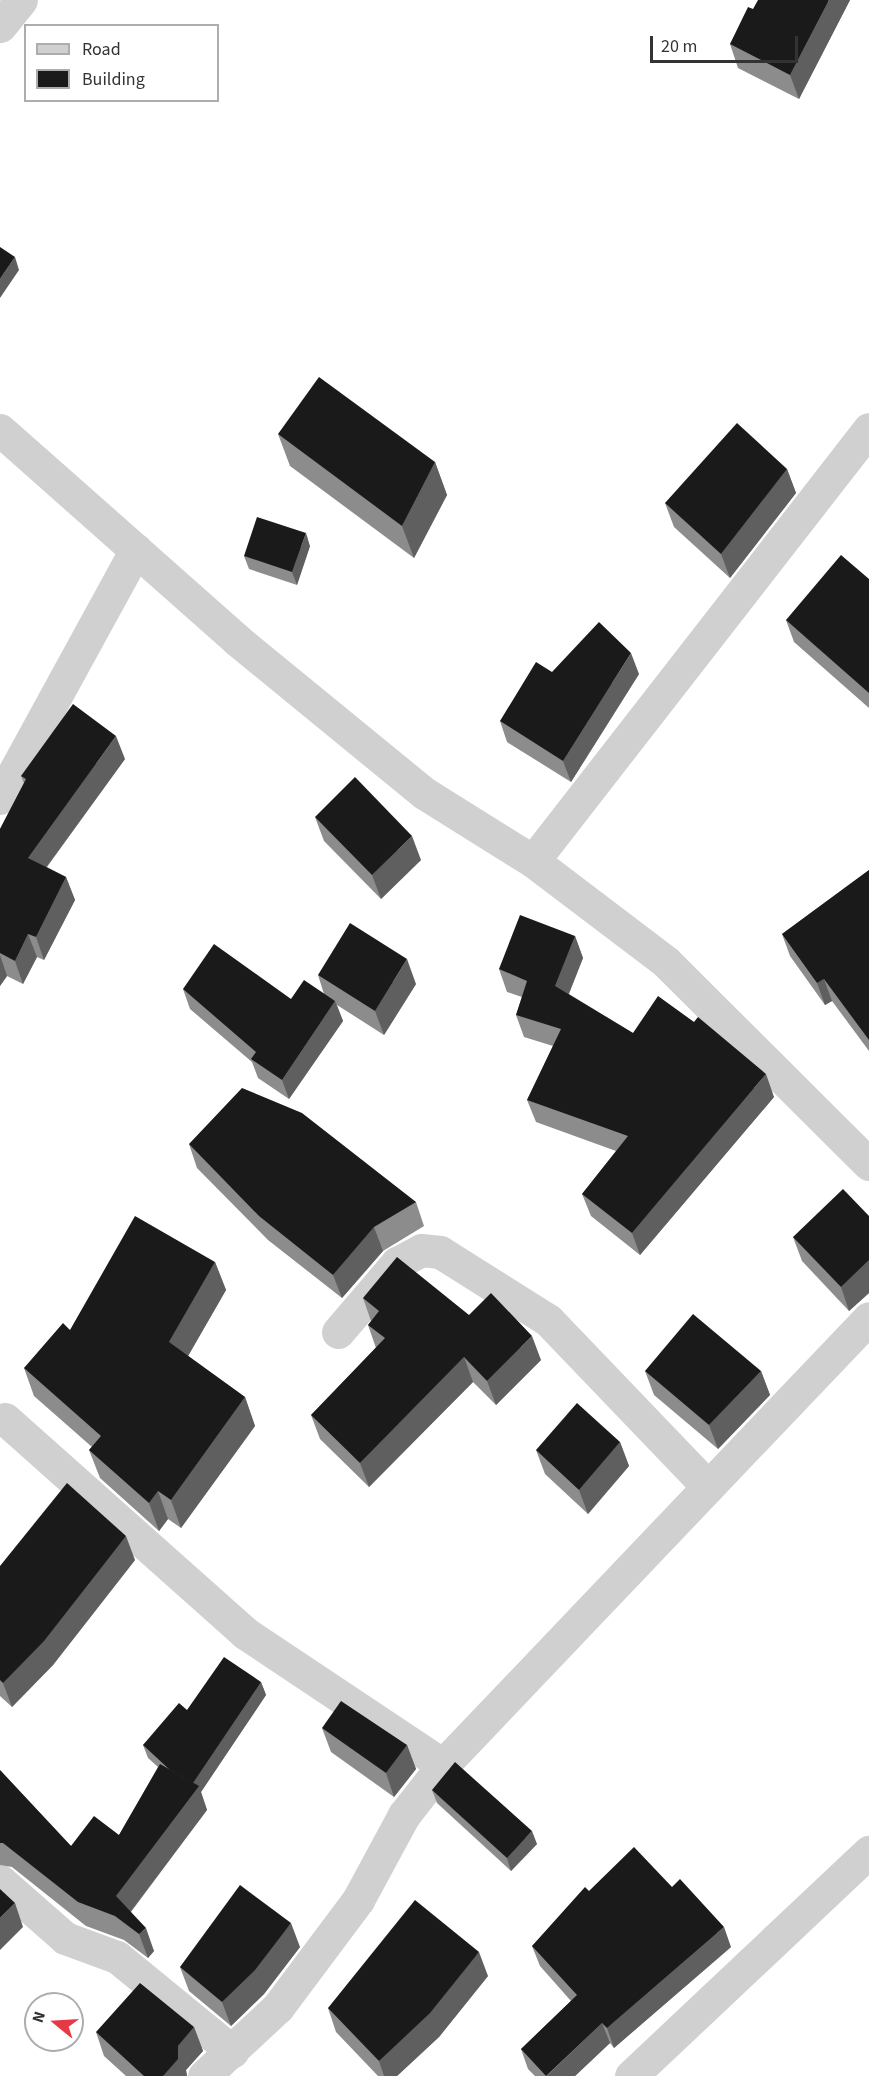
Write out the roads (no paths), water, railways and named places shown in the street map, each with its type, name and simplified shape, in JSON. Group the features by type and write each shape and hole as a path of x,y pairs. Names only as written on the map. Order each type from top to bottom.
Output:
{"street":[{"path":"0,26 21,0"},
{"path":"533,861 869,429"},
{"path":"0,430 237,640 424,793 533,861 666,962 869,1164"},
{"path":"0,798 136,550"},
{"path":"338,1332 397,1263 421,1250 440,1252 548,1320 708,1487"},
{"path":"204,2076 278,2007 351,1909 404,1815 443,1766 869,1318"},
{"path":"5,1419 245,1634 443,1766"},
{"path":"631,2076 869,1852"},
{"path":"0,1881 65,1938 117,1957 232,2050"}]}
